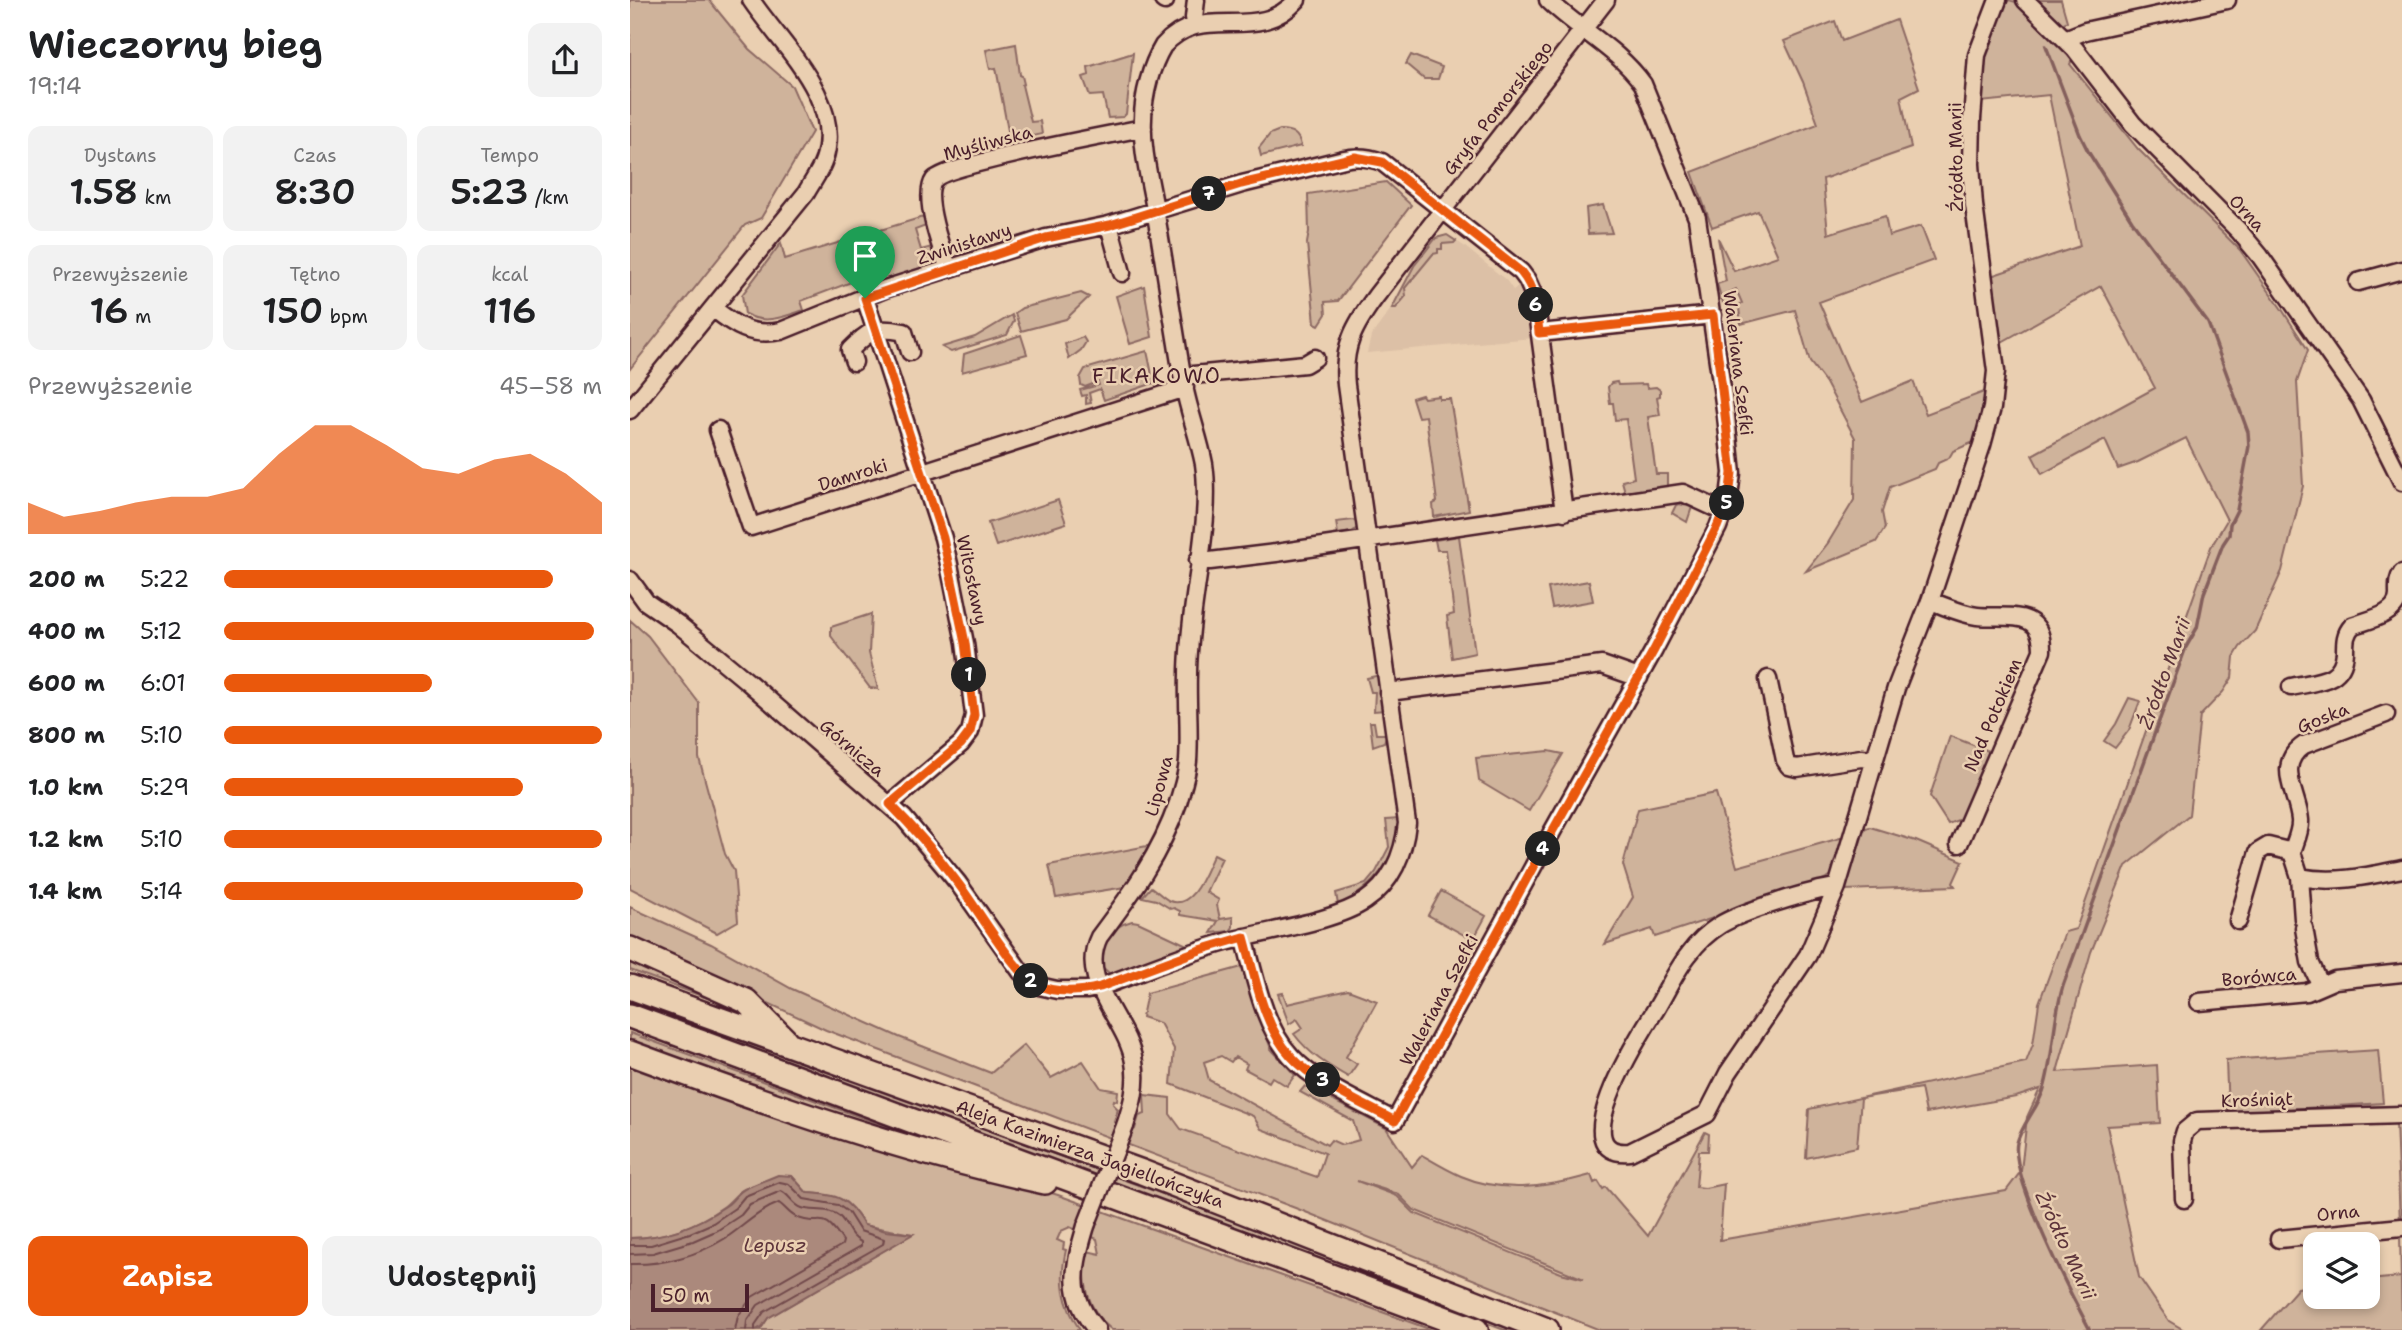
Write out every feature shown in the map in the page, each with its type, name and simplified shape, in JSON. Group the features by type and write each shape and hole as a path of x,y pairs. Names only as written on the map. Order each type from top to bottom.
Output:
{"highway":[{"path":"630,949 746,1001 790,1044"},
{"name":"Aleja Kazimierza Jagiellończyka","path":"630,987 1142,1172 1547,1330"},
{"name":"Aleja Kazimierza Jagiellończyka","path":"630,1016 1476,1330"},
{"path":"630,1053 857,1132 1033,1179 1127,1199"}],"street":[{"path":"630,410 806,192 819,171 827,148 827,117 820,95 751,0"},
{"path":"1194,18 1196,0"},
{"path":"1297,0 1271,17 1244,19 1220,15 1194,18 1171,35 1161,50 1148,88 1143,128 1156,210 1241,184 1355,157 1382,162 1521,272 1527,280 1535,298 1564,512"},
{"path":"1548,0 1583,30"},
{"name":"Gryfa Pomorskiego","path":"1100,987 1200,950 1338,914 1365,901 1383,885 1396,866 1405,843 1407,823 1346,385 1348,347 1356,322 1606,0"},
{"name":"Źródło Marii","path":"1836,887 1744,914 1721,925 1689,954 1622,1066 1606,1102 1603,1127 1604,1138 1610,1149 1618,1153 1630,1152 1707,1114 1728,1073 1808,955 1836,887 1896,688 1930,601 1982,445 1996,385 1995,356 1974,205 1971,164 1976,62 1983,35 1998,0"},
{"name":"Orna","path":"2025,0 2092,70 2133,124 2239,231 2260,256 2356,392 2378,430 2402,482"},
{"path":"2064,38 2227,0"},
{"name":"Waleriana Szefki","path":"1244,937 1269,1020 1290,1055 1305,1069 1395,1121 1639,678 1724,512 1732,473 1713,315 1694,206 1647,93 1631,66 1583,30"},
{"name":"Myśliwska","path":"949,269 932,214 929,192 934,180 944,173 1007,156 1143,128"},
{"name":"Zwinisławy","path":"713,308 740,328 771,334 949,269 1046,238 1110,225 1156,210"},
{"name":"Lipowa","path":"1097,1330 1081,1306 1075,1285 1075,1263 1133,1102 1136,1079 1128,1041 1092,969 1093,949 1152,864 1174,812 1187,769 1189,648 1203,529 1205,476 1184,382 1156,210"},
{"path":"1110,225 1122,273"},
{"path":"2358,282 2402,270"},
{"name":"Witosławy","path":"865,298 946,551 965,643 974,715 970,732 961,744 890,804"},
{"path":"1539,333 1713,315"},
{"path":"854,362 850,350 866,333 883,328 904,332 910,352"},
{"path":"1184,382 1305,364 1315,358"},
{"name":"Damroki","path":"718,430 751,527 922,474 1184,382"},
{"path":"1198,560 1276,553 1683,493 1724,512"},
{"path":"2291,687 2340,673 2348,630 2395,607 2398,602 2398,582 2402,573"},
{"name":"Górnicza","path":"630,580 646,602 678,624 890,804 958,883 1021,972 1031,981 1039,986 1057,990 1100,987"},
{"name":"Nad Potokiem","path":"1930,601 1978,616 2016,616 2029,620 2042,639 2042,651 1959,845"},
{"path":"1388,692 1602,665 1639,678"},
{"path":"1768,679 1785,760 1789,766 1797,768 1861,758 1874,759"},
{"name":"Goska","path":"2304,924 2300,877 2292,852 2300,822 2289,769 2295,751 2304,745 2386,714"},
{"path":"2238,922 2258,852 2268,846 2292,852"},
{"path":"2300,877 2334,881 2402,869"},
{"name":"Borówca","path":"2304,924 2310,962 2321,986"},
{"name":"Borówca","path":"2199,1002 2307,992 2335,980 2402,973"},
{"name":"Krośniąt","path":"2184,1199 2182,1141 2185,1131 2197,1121 2402,1115"},
{"name":"Orna","path":"2279,1239 2402,1227"}],"shaded area":[{"path":"630,0 709,0 749,49 792,86 812,132 761,218 745,225 630,369"},
{"path":"2009,0 2019,3 2073,58 2070,64 2138,149 2240,250 2308,350 2297,382 2303,486 2282,571 2255,631 2234,657 2232,678 2223,692 2200,716 2189,815 2126,866 2091,952 2057,1072 2157,1065 2160,1123 2107,1126 2139,1277 2169,1321 2184,1330 1600,1330 1303,1211 826,1030 680,958 630,937 630,907 711,944 792,989 899,1037 991,1073 1024,1045 1051,1078 1083,1061 1101,1088 1118,1091 1117,1101 1114,1100 1113,1104 1118,1109 1114,1122 1116,1123 1135,1129 1139,1116 1145,1114 1144,1095 1170,1098 1170,1114 1181,1129 1317,1177 1325,1153 1261,1129 1253,1116 1171,1084 1174,1049 1160,1023 1142,1017 1147,993 1242,967 1271,1049 1295,1075 1287,1086 1272,1077 1269,1082 1245,1069 1247,1064 1235,1057 1231,1062 1221,1056 1204,1062 1209,1080 1327,1145 1331,1140 1342,1145 1359,1140 1353,1121 1300,1092 1305,1086 1386,1128 1412,1167 1422,1155 1477,1182 1509,1187 1558,1183 1591,1175 1594,1183 1598,1181 1603,1189 1606,1187 1648,1236 1705,1132 1709,1134 1708,1151 1699,1151 1696,1187 1724,1184 1720,1240 2006,1191 2021,1171 2027,1117 2040,1089 2016,1097 1926,1113 1921,1088 1861,1098 1857,1147 1806,1158 1809,1109 2026,1062 2033,1044 2039,1003 2065,932 2076,929 2211,547 2227,520 2186,438 2118,469 2105,440 2042,474 2032,455 2155,388 2101,286 2000,343 1991,276 2080,246 2049,95 1981,102 1991,34","holes":["1357,1181 1398,1194 1414,1210 1584,1279 1561,1273 1414,1213 1397,1196"]},
{"path":"2038,0 2061,0 2067,21 2062,24"},
{"path":"1896,20 1919,88 1901,97 1911,148 1823,179 1828,234 1885,216 1889,236 1921,226 1934,260 1819,302 1862,402 1913,381 1926,414 1989,390 1976,441 1953,451 1949,458 1938,463 1935,469 1890,487 1882,512 1885,528 1876,542 1806,571 1828,543 1854,500 1855,438 1826,383 1810,362 1795,310 1741,324 1739,308 1730,307 1732,303 1734,307 1742,303 1736,289 1728,293 1731,300 1723,303 1717,284 1726,281 1718,238 1734,271 1778,256 1758,211 1712,227 1692,172 1818,124 1784,41 1835,21 1842,41"},
{"path":"1016,44 1031,122 1040,121 1042,134 1010,141 996,68 990,69 986,50"},
{"path":"1133,53 1126,114 1123,117 1108,118 1103,95 1090,96 1083,77 1089,75 1088,67"},
{"path":"1411,55 1442,67 1438,79 1424,79 1406,64"},
{"path":"1280,130 1294,134 1299,138 1301,146 1261,156 1259,148 1270,134"},
{"path":"1386,182 1411,205 1338,301 1325,302 1326,314 1319,325 1315,323 1307,243 1308,194"},
{"path":"1603,205 1612,233 1588,234 1586,208"},
{"path":"923,217 926,226 915,230 921,250 932,247 933,257 938,257 932,267 871,285 867,276 801,301 804,310 781,317 760,319 745,314 742,295 781,243 785,259"},
{"path":"1447,235 1506,280 1513,290 1521,285 1530,307 1533,338 1367,353 1371,336 1396,302 1414,266 1436,238"},
{"path":"1447,235 1456,241 1442,244 1442,249 1433,254 1405,288 1406,296 1396,308 1392,308 1414,266 1436,238"},
{"path":"1144,286 1152,337 1130,344 1116,296"},
{"path":"1081,293 1089,297 1066,319 1021,331 1015,313 1022,308"},
{"path":"1012,315 1014,321 1007,335 951,352 942,347 975,337"},
{"path":"1021,335 1027,354 962,372 964,354"},
{"path":"1083,337 1086,342 1081,350 1069,359 1065,344"},
{"path":"1147,351 1154,383 1104,400 1100,389 1089,393 1091,403 1086,404 1086,395 1082,396 1080,390 1099,385 1098,382 1085,387 1081,385 1080,378 1085,369"},
{"path":"1617,382 1618,385 1646,384 1647,388 1656,387 1660,390 1660,396 1657,397 1660,415 1648,417 1656,474 1667,474 1667,487 1625,492 1622,481 1634,478 1626,419 1615,420 1613,403 1610,403 1608,387"},
{"path":"1422,395 1424,398 1439,396 1439,399 1450,399 1469,510 1434,517 1433,504 1437,502 1426,416 1418,417 1412,398"},
{"path":"1058,500 1066,523 996,546 988,523"},
{"path":"1679,504 1692,507 1687,522 1672,513"},
{"path":"1353,520 1357,523 1357,528 1352,532 1338,534 1336,522"},
{"path":"1459,536 1475,653 1452,658 1447,616 1454,614 1446,550 1437,550 1435,540"},
{"path":"1589,581 1593,601 1552,608 1548,588"},
{"path":"871,614 869,653 878,689 870,688 831,636 831,627"},
{"path":"630,620 648,636 699,703 699,758 725,854 734,871 738,921 717,933 630,888"},
{"path":"1380,675 1385,710 1374,711 1375,692 1371,692 1367,678"},
{"path":"2129,698 2140,701 2129,730 2115,748 2104,741"},
{"path":"1370,722 1374,722 1376,734 1387,734 1384,742 1373,746"},
{"path":"1950,736 1991,752 1963,818 1948,824 1930,796"},
{"path":"1549,751 1563,754 1529,811 1479,781 1476,758"},
{"path":"1716,793 1737,867 1844,837 1831,876 1805,888 1655,937 1652,929 1605,944 1633,897 1623,865 1638,809"},
{"path":"1399,819 1393,847 1381,871 1362,890 1338,905 1336,893 1366,884 1376,872 1389,847 1386,820"},
{"path":"1870,827 1916,841 1963,861 1953,883 1955,886 1845,890 1865,828"},
{"path":"1152,845 1149,854 1125,887 1056,898 1049,865"},
{"path":"1214,854 1222,858 1206,892 1219,900 1217,905 1220,919 1233,917 1230,931 1211,933 1218,921 1180,915 1180,911 1174,908 1142,897 1151,887 1170,901 1186,900 1198,887"},
{"path":"1441,891 1486,916 1473,940 1428,915"},
{"path":"1132,921 1189,946 1117,974 1110,974 1099,964 1102,949 1112,932"},
{"path":"630,961 721,1001 630,970"},
{"path":"1348,990 1377,1001 1346,1057 1357,1064 1348,1077 1319,1058 1294,1034 1303,1028 1297,1019 1289,1024 1278,994 1283,993 1287,1004"},
{"path":"630,998 1350,1263 1520,1330 1504,1330 1347,1269 630,1004"},
{"path":"630,1033 918,1138 918,1143 630,1044"},
{"path":"2378,1050 2383,1103 2228,1113 2226,1060"},
{"path":"630,1062 1058,1195 1432,1330 1112,1330 1097,1314 1086,1284 1087,1251 1100,1254 1097,1239 1070,1227 1061,1231 1057,1240 1064,1243 1063,1249 1066,1250 1063,1282 1066,1301 1080,1330 756,1330 762,1327 768,1318 912,1234 863,1225 853,1210 841,1200 807,1193 792,1176 744,1189 713,1214 679,1230 630,1238"},
{"path":"2402,1121 2402,1223 2400,1223 2396,1122"},
{"path":"2401,1277 2402,1330 2261,1330 2298,1288 2303,1287 2303,1309 2380,1309 2380,1279"}],"water":[{"name":"Lepusz","path":"778,1175 792,1176 807,1193 841,1199 853,1209 864,1225 913,1234 768,1318 762,1327 756,1330 630,1330 630,1238 668,1233 705,1219 727,1205 743,1190"}],"waterway":[{"name":"Źródło Marii","path":"2046,46 2089,153 2132,221 2208,323 2248,432 2249,446 2237,510 2230,524 2229,535 2204,593 2197,628 2186,647 2063,986 2045,1085 2017,1143 2017,1159 2032,1208 2090,1330"}],"district":[{"name":"FIKAKOWO","path":"1157,376"}],"route":[{"path":"1355,157 1372,158 1382,162 1521,272 1535,298 1539,333 1713,315 1732,473 1724,512 1639,678 1395,1121 1305,1069 1290,1055 1269,1020 1244,937 1200,950 1100,987 1057,990 1039,986 1021,972 958,883 890,804 967,738 974,715 965,643 943,538 865,298 885,289 1046,238 1110,225 1241,184 1355,157"}]}
